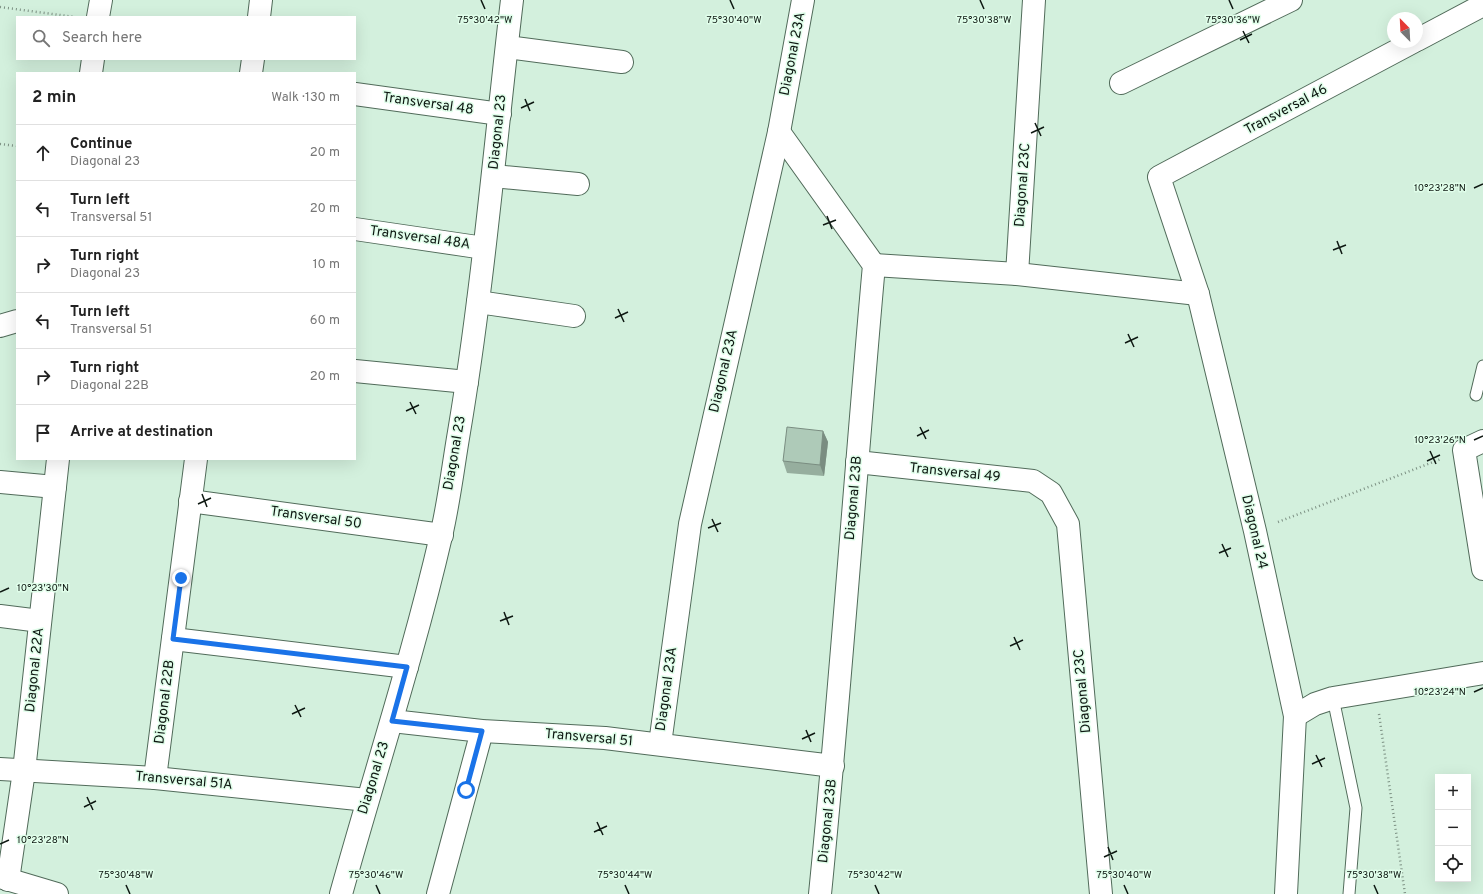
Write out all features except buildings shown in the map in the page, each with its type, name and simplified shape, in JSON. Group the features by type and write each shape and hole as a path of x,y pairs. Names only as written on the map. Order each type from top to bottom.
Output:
{"street":[{"path":"98,16 100,0"},
{"path":"259,16 261,0"},
{"name":"Diagonal 23","path":"341,894 367,800 392,721 442,535 467,382 478,302 512,0"},
{"name":"Diagonal 23A","path":"660,744 690,524 779,132 803,0"},
{"name":"Diagonal 23C","path":"1017,274 1034,0"},
{"path":"1121,83 1291,0"},
{"path":"1423,37 1483,5"},
{"path":"507,47 622,62"},
{"name":"Transversal 46","path":"1159,177 1402,48"},
{"path":"91,72 93,60"},
{"path":"251,72 253,60"},
{"name":"Transversal 48","path":"356,94 500,114"},
{"path":"779,132 874,265 1017,274 1198,294"},
{"path":"493,176 578,184"},
{"name":"Diagonal 24","path":"1159,177 1198,294 1255,531 1296,716 1286,894"},
{"name":"Transversal 48A","path":"356,229 484,248"},
{"name":"Diagonal 23B","path":"820,894 833,766 874,265"},
{"path":"478,302 574,316"},
{"path":"0,327 16,322"},
{"path":"0,327 16,331"},
{"path":"356,371 467,382"},
{"path":"1483,441 1464,450 1483,569"},
{"name":"Diagonal 22A","path":"4,878 24,771 58,460"},
{"name":"Diagonal 22B","path":"155,778 196,460"},
{"name":"Transversal 49","path":"857,462 1033,482 1051,493"},
{"path":"0,482 55,487"},
{"name":"Diagonal 23C","path":"1051,493 1068,524 1101,894"},
{"name":"Transversal 50","path":"190,501 442,535"},
{"path":"0,616 40,621"},
{"path":"173,639 407,667"},
{"path":"1296,716 1315,704 1333,698 1483,673"},
{"name":"Transversal 51","path":"392,721 482,731 605,738 833,766"},
{"path":"438,894 482,731"},
{"name":"Transversal 51A","path":"0,769 155,778 367,800"},
{"path":"4,878 48,893"}],"lane":[{"path":"1476,395 1483,366"},
{"path":"1333,698 1356,808 1349,894"}],"path":[{"path":"0,7 68,16"},
{"path":"0,144 16,146"},
{"path":"1255,531 1464,450"},
{"path":"1376,691 1405,894"}],"route":[{"path":"181,578 173,639 407,667 392,721 482,731 466,790"}]}
